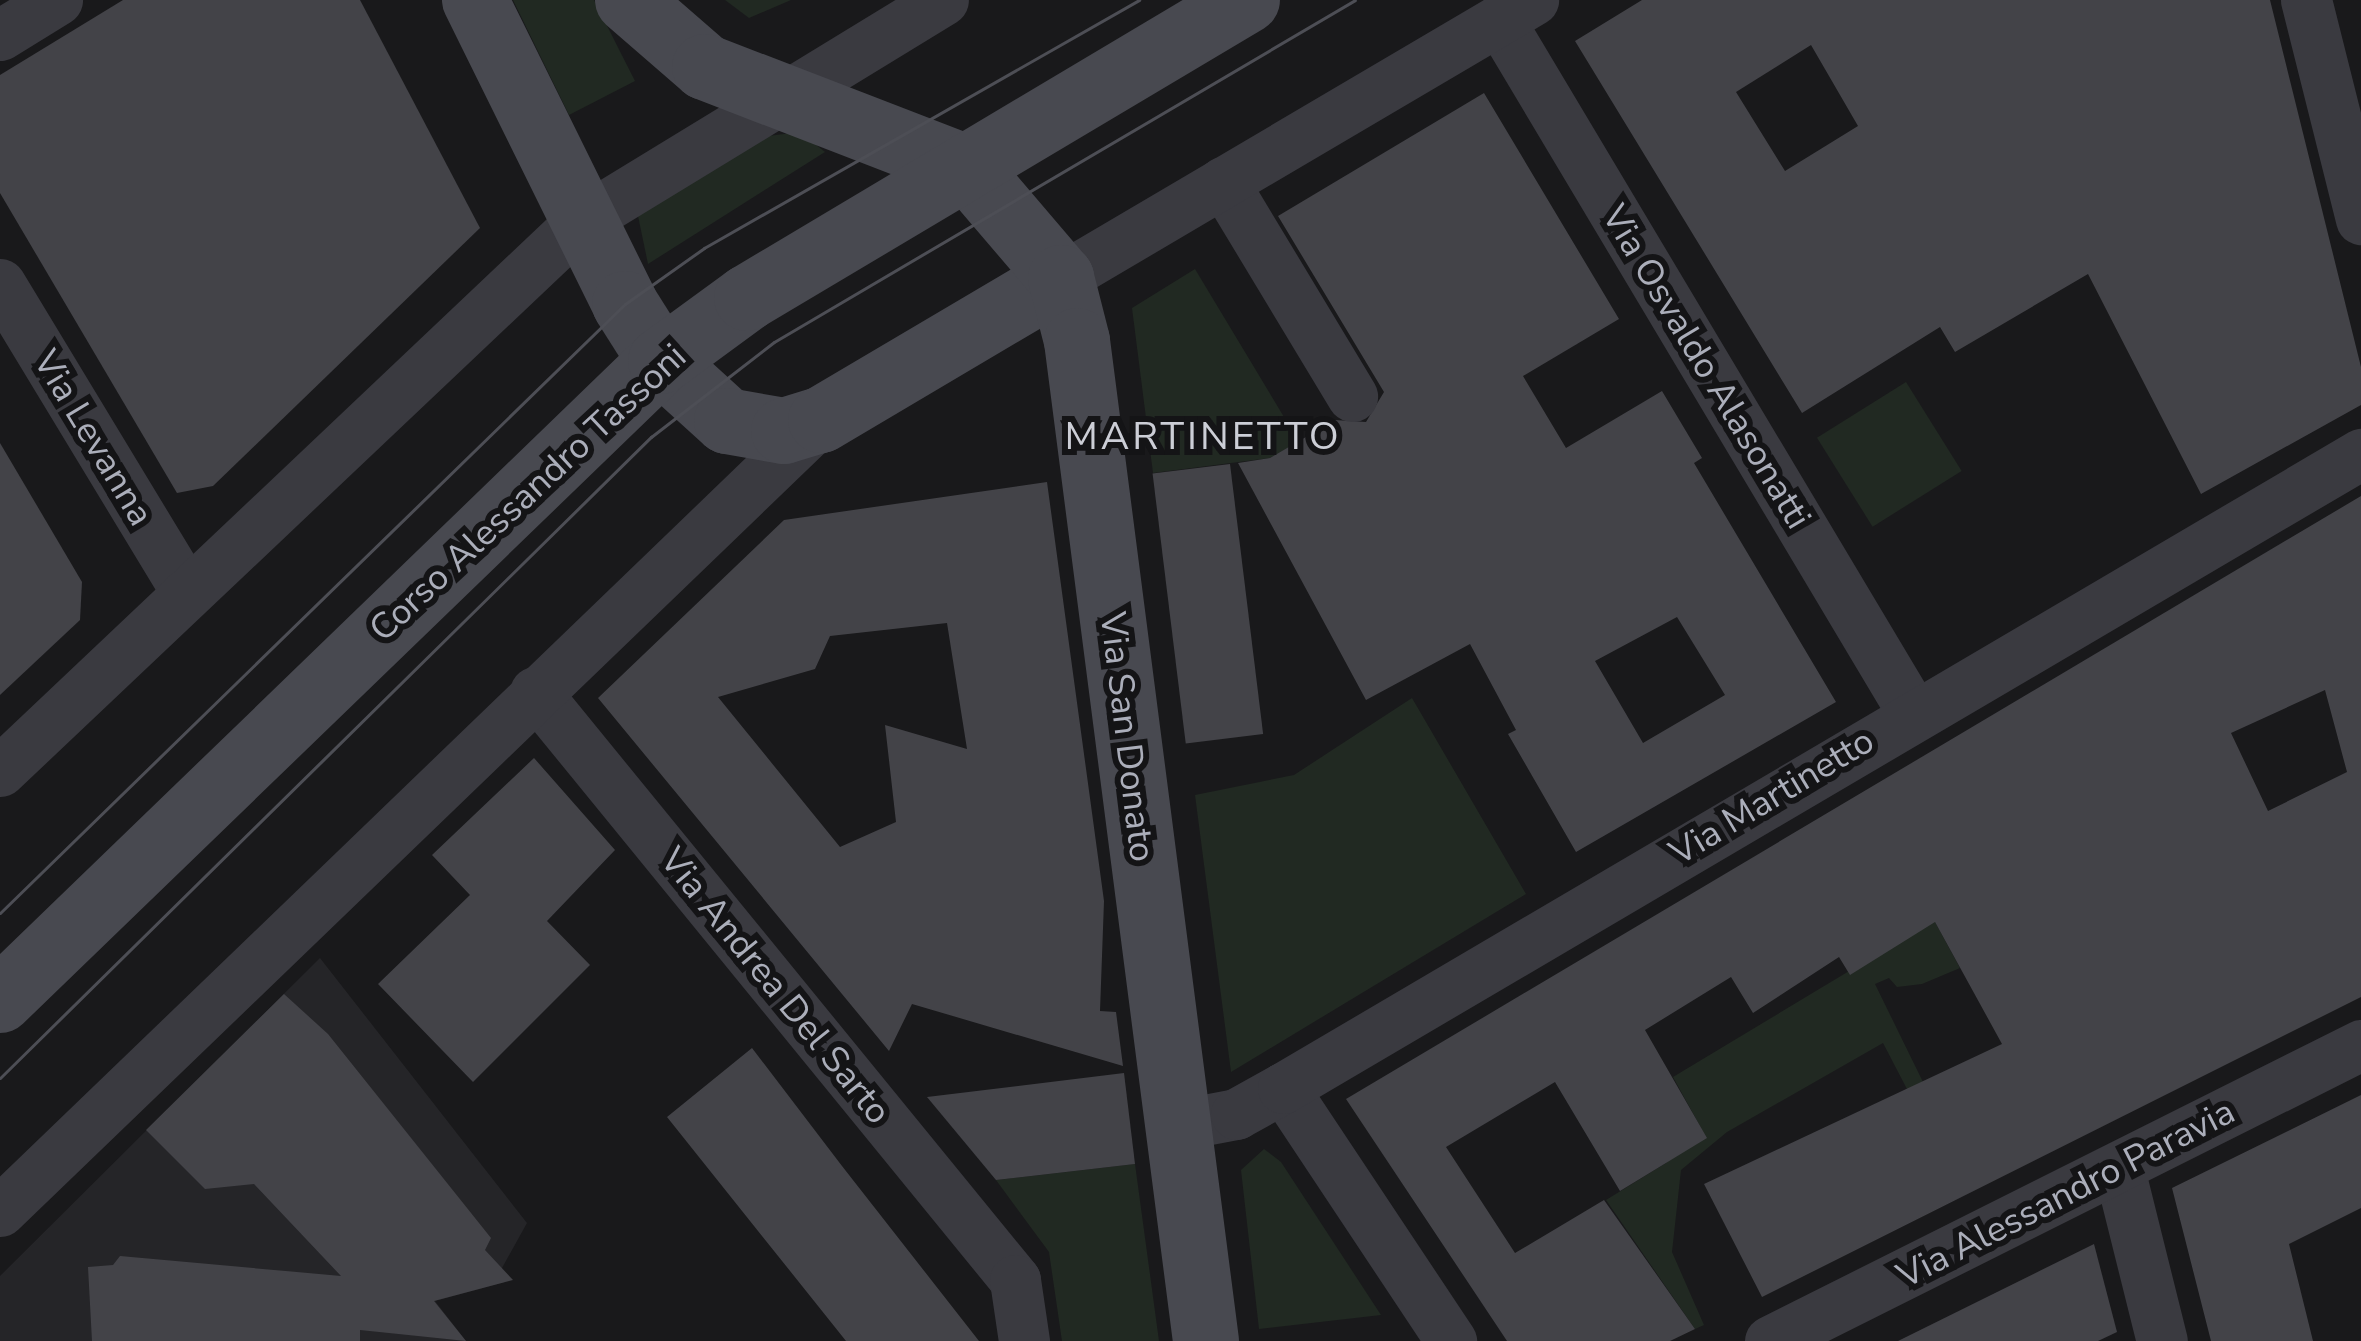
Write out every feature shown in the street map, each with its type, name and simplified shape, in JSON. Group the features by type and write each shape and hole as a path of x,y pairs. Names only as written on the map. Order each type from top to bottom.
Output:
{"street":[{"path":"0,35 57,0"},
{"path":"475,0 581,221 662,361 727,421 784,431 821,420"},
{"path":"628,0 705,67 967,168"},
{"path":"0,771 581,221 943,0"},
{"name":"Corso Alessandro Tassoni","path":"0,1000 662,361 747,298 1247,0"},
{"path":"2306,0 2361,219"},
{"path":"0,1211 821,420 1516,10"},
{"name":"Via Osvaldo Alasonatti","path":"1516,10 1913,713"},
{"name":"Via San Donato","path":"967,168 1061,278 1081,367 1206,1341"},
{"path":"1223,182 1352,396"},
{"name":"Via Levanna","path":"0,284 186,591"},
{"name":"Via Martinetto","path":"1178,1125 1236,1114 1283,1088 1913,713 2361,454"},
{"name":"Via Andrea Del Sarto","path":"535,692 1015,1280 1024,1341"},
{"name":"Via Alessandro Paravia","path":"1770,1341 2361,1045"},
{"path":"1283,1088 1451,1341"},
{"path":"2119,1168 2162,1341"}],"shaded area":[{"path":"513,0 594,0 635,81 569,115"},
{"path":"725,0 791,0 749,18"},
{"path":"800,132 825,152 648,264 638,216 752,138"},
{"path":"1195,269 1299,442 1270,458 1153,473 1132,308"},
{"path":"1906,382 1962,471 1873,527 1817,438"},
{"path":"1412,698 1526,894 1231,1072 1195,795 1294,775"},
{"path":"1934,920 1960,968 1922,984 1897,987 1889,978 1875,984 1923,1082 1908,1091 1883,1043 1727,1132 1681,1170 1672,1252 1704,1325 1695,1329 1606,1200 1666,1163 1701,1128 1673,1077"},
{"path":"320,958 527,1223 502,1268 505,1282 435,1301 466,1341 0,1341 0,1276"},
{"path":"1264,1149 1281,1162 1381,1315 1259,1329 1241,1170"},
{"path":"1135,1164 1159,1341 1062,1341 1049,1252 996,1180"}],"building":[{"path":"123,0 360,0 480,228 213,486 177,493 0,193 0,75"},
{"path":"1642,0 2270,0 2361,367 2361,405 2201,494 2088,274 1955,352 1940,327 1802,413 1575,41","holes":["1811,45 1858,126 1785,171 1736,92"]},
{"path":"1484,93 1619,319 1523,376 1566,448 1662,391 1702,458 1694,463 1836,702 1576,852 1508,734 1516,730 1470,644 1366,700 1238,463 1270,458 1335,420 1366,422 1384,392 1278,216","holes":["1677,617 1725,695 1643,743 1595,661"]},
{"path":"0,443 82,582 80,620 0,695"},
{"path":"1230,464 1263,734 1186,743 1153,474"},
{"path":"1047,482 1104,901 1100,1011 1116,1012 1123,1066 912,1004 889,1051 598,698 784,520","holes":["947,623 967,749 885,725 896,822 840,847 718,697 815,669 830,636"]},
{"path":"2361,496 2361,997 1762,1297 1704,1184 2002,1044 1935,922 1850,975 1839,957 1753,1013 1731,977 1645,1030 1707,1138 1620,1191 1555,1082 1446,1147 1515,1253 1604,1200 1695,1329 1670,1341 1507,1341 1346,1099","holes":["2325,690 2347,772 2268,811 2231,733"]},
{"path":"534,758 615,850 547,921 590,965 473,1082 378,984 470,895 432,855"},
{"path":"284,994 328,1034 491,1238 485,1250 513,1280 434,1301 466,1341 360,1330 360,1341 92,1341 88,1267 113,1265 120,1256 341,1276 254,1184 205,1189 146,1130"},
{"path":"752,1048 979,1341 846,1341 667,1117"},
{"path":"1124,1073 1135,1164 996,1180 927,1097"},
{"path":"2361,1095 2361,1208 2289,1244 2313,1341 2211,1341 2172,1188"},
{"path":"2094,1244 2117,1332 2098,1341 1898,1341"}],"tram line":[{"path":"0,913 625,304 704,248 1139,0"},
{"path":"0,1078 651,437 774,342 1355,0"}],"district":[{"name":"MARTINETTO","path":"1203,437"}]}
